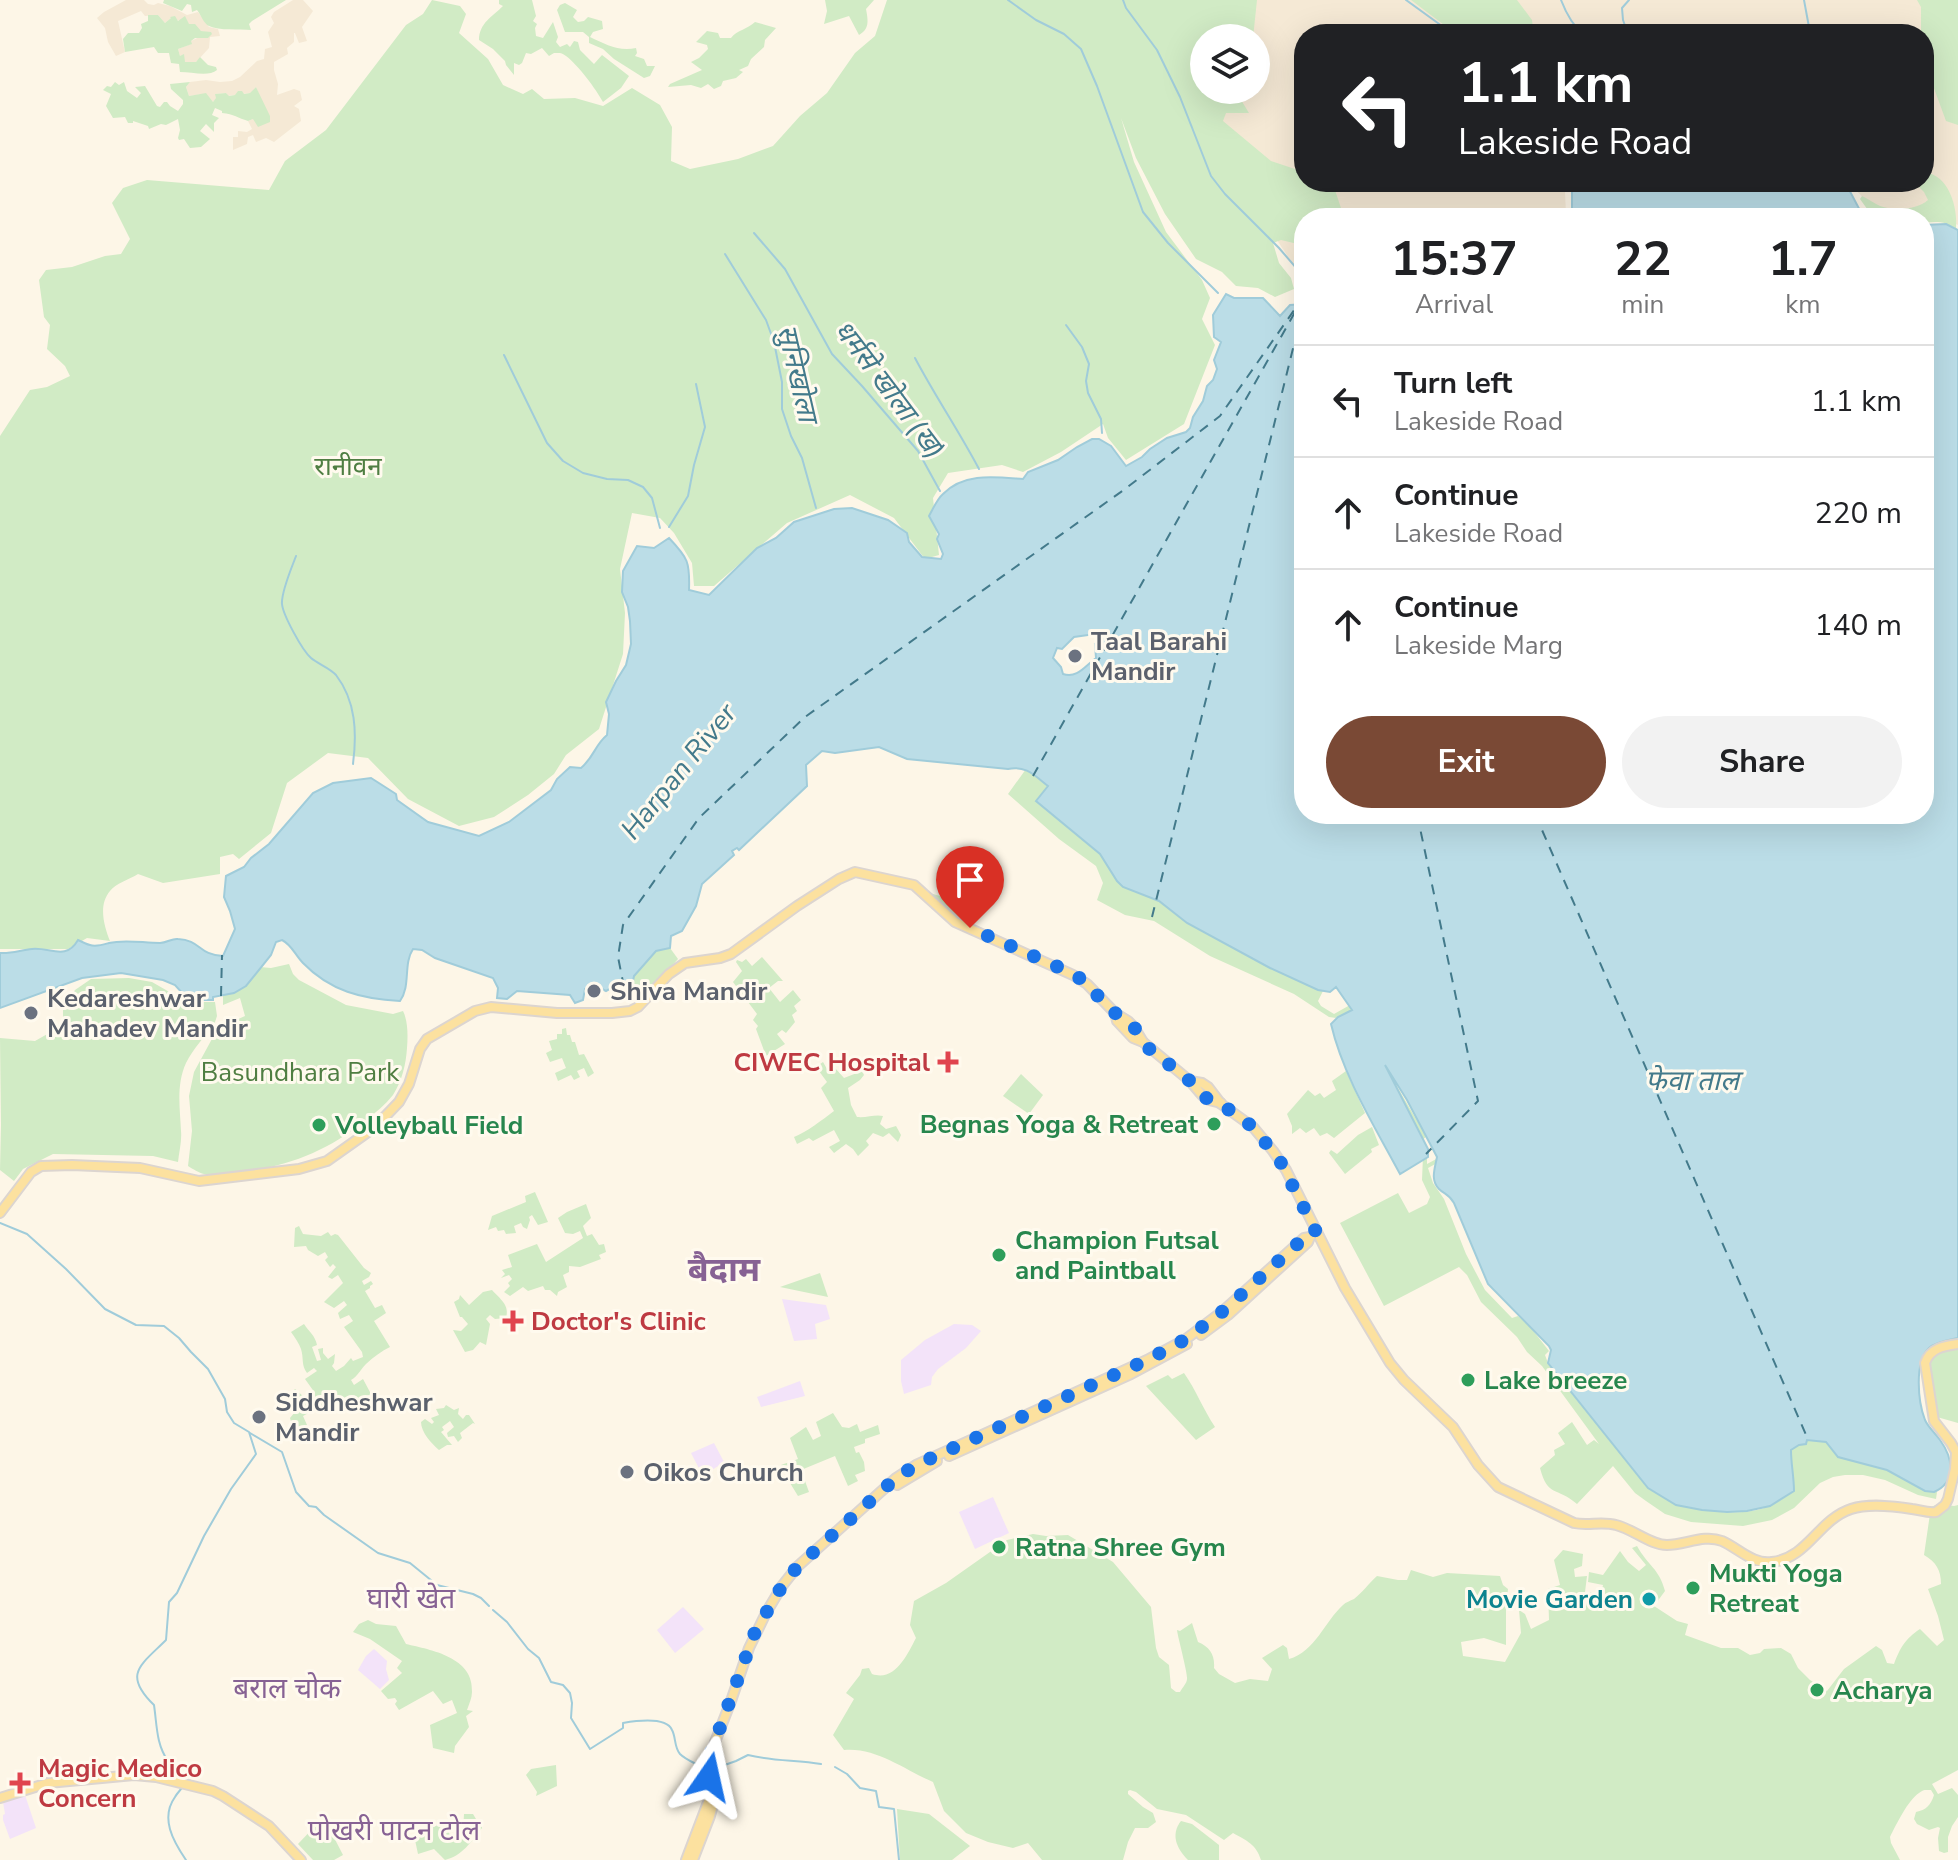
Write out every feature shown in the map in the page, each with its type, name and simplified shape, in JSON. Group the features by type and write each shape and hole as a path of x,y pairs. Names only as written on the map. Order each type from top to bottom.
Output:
{"main road":[{"path":"0,1213 31,1172 41,1166 140,1168 199,1181 299,1169 327,1161 375,1127 395,1107 409,1084 425,1042 475,1011 491,1007 557,1013 612,1013 635,1009 669,974 685,963 731,954 797,906 855,872 914,885 955,922 1081,979 1134,1027 1143,1042 1190,1081 1208,1087 1221,1104 1253,1127 1286,1170 1313,1234 1390,1363 1453,1427 1478,1465 1498,1487 1574,1523 1613,1524 1663,1545 1717,1540 1766,1563 1799,1552 1828,1520 1854,1508 1879,1506 1936,1512 1948,1499 1956,1458 1954,1448 1934,1421 1925,1363 1936,1349 1958,1344"},
{"path":"686,1860 710,1797 710,1755 749,1648 773,1600 797,1567 896,1478 976,1437 1177,1344 1223,1311 1304,1238 1313,1234"},
{"path":"693,1860 715,1798 715,1756 752,1649 777,1602 800,1570 914,1473 1150,1365 1203,1334 1228,1315 1313,1234"},
{"path":"0,1798 48,1783 134,1775 156,1777 218,1793 269,1826 301,1860"}],"shaded area":[{"path":"126,0 158,3 187,15 198,12 209,27 218,29 220,36 210,37 209,48 196,62 184,63 184,55 180,56 178,49 208,33 171,18 165,23 158,15 145,16 141,11 118,21 125,52 116,56 105,28 97,18"},
{"path":"293,0 303,0 313,11 302,27 307,41 299,43 294,33 294,42 287,48 288,54 274,62 274,70 277,95 294,89 300,91 302,100 294,106 299,109 301,121 274,142 266,138 256,142 253,135 248,137 247,144 233,150 233,137 238,137 238,131 252,129 248,121 253,119 262,102 256,87 251,93 216,94 213,102 203,94 189,96 186,87 190,82 232,81 264,59 265,49 272,47 268,32 274,23 271,17"},
{"path":"1212,0 1933,0 1958,87 1958,225 1934,218 1934,208 1873,208 1858,192 1934,192 1934,24 1294,24 1294,192 1565,192 1566,208 1294,208 1294,266 1166,72 1190,34 1190,104 1270,104 1270,24 1197,24"},
{"path":"782,1299 826,1305 830,1319 815,1324 817,1339 794,1341"},
{"path":"954,1324 972,1325 981,1331 966,1348 938,1369 931,1385 904,1394 901,1360 925,1340"},
{"path":"800,1381 805,1396 761,1407 757,1397"},
{"path":"714,1443 724,1462 703,1476 691,1453"},
{"path":"993,1497 1009,1533 975,1549 959,1512"},
{"path":"683,1607 704,1629 675,1653 657,1630"},
{"path":"374,1649 387,1661 389,1680 380,1689 358,1670"},
{"path":"25,1795 36,1828 10,1839 3,1820 3,1802"}],"green space":[{"path":"164,0 286,0 252,21 249,24 251,30 213,28 197,10 192,12 191,5 187,4 182,11 163,3"},
{"name":"रानीवन","path":"432,0 460,6 466,14 459,33 488,59 503,85 523,94 532,89 544,99 575,98 603,106 632,88 660,105 672,127 671,161 690,169 738,159 773,146 800,116 827,93 855,53 875,36 887,0 1257,0 1254,24 1190,24 1190,104 1243,104 1249,113 1226,113 1223,121 1271,161 1294,169 1294,192 1336,192 1341,208 1294,208 1294,243 1281,240 1273,243 1279,263 1291,278 1294,289 1275,297 1258,288 1236,286 1222,272 1196,259 1165,214 1136,158 1121,118 1134,162 1166,232 1202,280 1210,298 1202,319 1215,345 1184,424 1126,460 1108,438 1103,424 1061,452 1023,472 1002,465 948,473 933,498 939,555 925,559 894,518 850,495 787,523 714,586 694,586 692,563 674,533 660,518 632,513 620,569 625,613 623,654 599,729 566,755 554,774 528,795 494,817 459,826 408,799 368,758 328,753 287,783 271,833 239,859 233,854 220,857 220,874 163,883 138,874 112,888 103,909 110,941 87,938 68,949 0,949 0,436 30,390 47,387 70,376 65,366 47,349 50,325 44,317 39,280 46,270 72,267 121,254 130,239 112,203 123,188 147,180 269,190 285,161 326,130 406,25 423,14"},
{"path":"499,0 532,0 536,36 543,38 553,22 558,37 556,42 560,47 567,44 570,47 574,41 578,42 580,50 594,64 602,55 629,76 621,88 603,102 571,60 560,53 549,56 542,48 531,54 526,53 519,65 514,63 514,75 493,49 479,40 484,24 503,6"},
{"path":"825,0 874,0 866,9 868,20 865,30 859,35 849,16 824,24 827,11"},
{"path":"1411,0 1517,0 1532,24 1443,24"},
{"path":"1917,0 1958,0 1958,125 1946,121 1934,88 1934,24 1921,24 1921,7"},
{"path":"565,3 577,10 573,17 578,22 588,17 602,21 603,29 593,32 590,37 618,48 636,48 635,56 644,59 647,66 655,66 650,76 644,78 603,49 589,43 589,37 583,32 565,32 557,10"},
{"path":"148,15 158,15 165,23 170,17 175,16 178,21 185,16 189,24 195,24 201,31 211,32 208,38 195,38 192,44 178,49 180,56 184,54 185,62 196,62 200,57 217,70 205,74 180,72 179,64 171,63 169,53 158,53 154,47 125,52 123,39 128,33 139,33 141,24 148,21"},
{"path":"755,22 776,28 748,66 739,70 743,72 736,78 723,81 721,86 714,89 708,84 701,88 691,85 668,87 702,70 691,62 708,49 707,45 696,42 707,31 718,33 720,38 731,38"},
{"path":"115,82 119,85 124,82 127,91 137,98 141,93 135,87 145,86 157,106 167,102 178,111 183,100 170,84 190,82 186,87 189,96 206,93 213,102 215,94 250,93 256,87 270,122 258,127 253,119 248,121 215,108 212,115 219,118 214,123 214,132 206,124 200,131 210,139 201,147 190,148 184,139 178,138 178,119 149,129 133,121 128,123 125,117 113,118 106,106 111,94 103,90"},
{"path":"1934,175 1950,193 1956,229 1934,222 1934,208 1909,208 1928,200 1924,192 1934,192"},
{"path":"1862,196 1888,208 1866,208 1860,199"},
{"path":"1026,769 1049,787 1037,802 1100,854 1123,887 1150,896 1187,923 1270,968 1323,991 1318,1001 1334,1014 1350,1005 1426,1137 1422,1140 1427,1164 1453,1150 1452,1155 1428,1168 1485,1290 1512,1318 1518,1316 1528,1324 1549,1351 1545,1355 1548,1363 1676,1505 1737,1512 1772,1505 1794,1491 1791,1450 1807,1440 1827,1441 1838,1457 1887,1470 1925,1491 1937,1492 1936,1499 1918,1495 1885,1480 1845,1475 1820,1483 1794,1508 1772,1520 1743,1526 1691,1522 1665,1514 1635,1493 1613,1466 1577,1504 1550,1488 1540,1468 1555,1455 1554,1450 1565,1444 1558,1433 1572,1422 1587,1445 1594,1440 1599,1444 1542,1366 1481,1302 1467,1275 1459,1267 1384,1306 1340,1223 1398,1193 1409,1213 1427,1204 1430,1197 1422,1180 1423,1156 1346,1014 1329,1017 1294,994 1210,956 1154,921 1125,915 1097,900 1103,883 1096,866 1059,839 1008,794"},
{"path":"926,892 972,905 967,922 949,912"},
{"path":"670,948 678,959 644,997 632,986 634,976 656,951"},
{"path":"762,957 783,981 769,988 780,1002 793,990 801,1000 794,1006 797,1011 792,1015 795,1022 786,1033 782,1030 777,1034 785,1044 766,1056 756,1029 758,1026 753,1020 757,1014 733,982 742,971 737,960 742,962 746,959 752,966"},
{"name":"Basundhara Park","path":"289,964 299,980 346,1005 393,1014 403,1011 407,1043 405,1066 399,1084 380,1109 338,1140 310,1154 248,1172 220,1175 200,1173 188,1166 192,1131 189,1096 194,1072 213,1037 225,1025 245,1016 240,998 223,1005 223,995 241,988 260,967"},
{"path":"129,978 152,982 192,1005 215,1002 215,1022 183,1071 179,1097 181,1139 178,1162 153,1156 53,1154 23,1169 14,1181 0,1170 0,1038 35,1041 58,1028 63,1018 63,1007 75,990 91,979"},
{"path":"566,1028 579,1055 584,1054 594,1073 588,1077 584,1068 577,1071 580,1077 574,1080 571,1075 558,1081 555,1073 566,1068 562,1058 550,1062 546,1053 552,1050 549,1041 557,1039 557,1034 562,1034 562,1029"},
{"path":"823,1062 827,1069 835,1068 844,1078 862,1071 864,1075 860,1080 848,1088 857,1117 883,1116 880,1124 886,1129 896,1126 901,1135 898,1142 889,1133 883,1137 873,1133 866,1141 869,1145 858,1156 846,1144 834,1153 829,1147 840,1141 834,1130 813,1141 809,1138 797,1144 794,1137 834,1111 821,1088 827,1082 816,1067"},
{"path":"1346,1071 1365,1113 1334,1138 1327,1133 1320,1136 1314,1128 1306,1133 1300,1128 1292,1134 1287,1114 1308,1090 1315,1096 1320,1093 1324,1098 1336,1090 1332,1081"},
{"path":"1021,1074 1043,1095 1029,1114 1003,1096"},
{"path":"1372,1127 1379,1145 1345,1174 1329,1153 1331,1150 1337,1154"},
{"path":"535,1192 548,1222 538,1225 532,1215 527,1229 521,1223 514,1226 516,1233 506,1234 496,1227 488,1230 492,1216 526,1202 525,1196"},
{"path":"586,1204 591,1218 583,1226 587,1236 592,1234 599,1245 604,1244 606,1252 599,1255 601,1259 580,1267 569,1266 569,1272 563,1275 567,1287 557,1296 543,1286 528,1291 523,1287 510,1296 504,1292 512,1279 509,1275 501,1278 505,1274 502,1270 512,1267 508,1255 537,1244 546,1262 583,1238 580,1231 565,1233 558,1218"},
{"path":"299,1226 303,1234 321,1236 328,1232 331,1236 338,1235 371,1273 362,1281 364,1285 371,1281 373,1284 365,1291 375,1308 382,1305 386,1313 374,1321 390,1347 372,1359 351,1380 354,1385 363,1379 371,1394 365,1397 369,1405 361,1405 359,1398 350,1400 349,1396 343,1398 345,1408 331,1390 327,1393 326,1408 303,1416 307,1425 290,1431 293,1428 290,1418 295,1412 290,1407 295,1403 291,1394 295,1389 304,1397 315,1393 305,1379 317,1371 314,1368 307,1373 300,1347 291,1332 304,1324 316,1342 317,1345 312,1347 317,1361 321,1360 318,1349 323,1348 328,1359 335,1354 332,1366 336,1371 351,1358 353,1361 363,1357 344,1327 353,1321 349,1315 340,1319 338,1313 347,1305 344,1301 334,1308 324,1302 343,1283 338,1275 332,1279 328,1277 336,1267 333,1264 330,1267 325,1260 328,1257 325,1252 318,1256 306,1246 294,1247 295,1228"},
{"path":"820,1273 828,1297 780,1287"},
{"path":"492,1290 505,1306 506,1318 495,1319 490,1315 486,1319 490,1324 486,1345 480,1342 473,1350 465,1352 453,1330 461,1331 468,1324 460,1317 454,1302 460,1295 469,1305 483,1292"},
{"path":"1958,1338 1958,1423 1937,1417 1929,1364 1930,1346"},
{"path":"1184,1373 1215,1427 1196,1440 1146,1386 1168,1375 1172,1379"},
{"path":"446,1405 454,1410 459,1408 458,1414 463,1419 469,1415 475,1424 460,1433 462,1438 458,1442 454,1436 448,1437 447,1433 454,1427 450,1421 441,1432 452,1445 439,1450 430,1441 421,1422 425,1419 432,1424 431,1418 439,1415 436,1409"},
{"path":"833,1413 842,1427 857,1424 860,1432 878,1425 880,1434 854,1447 864,1462 865,1471 855,1475 858,1481 848,1486 835,1456 801,1470 809,1492 798,1496 787,1478 795,1469 791,1465 783,1469 781,1465 798,1459 790,1438 806,1427 813,1440 821,1436 816,1422"},
{"path":"1938,1504 1958,1505 1958,1770 1932,1784 1938,1794 1952,1788 1958,1795 1958,1817 1948,1837 1948,1852 1944,1853 1939,1851 1940,1828 1929,1830 1914,1819 1916,1812 1931,1802 1934,1795 1931,1790 1915,1796 1890,1837 1900,1860 1261,1860 1254,1847 1233,1833 1224,1840 1186,1815 1157,1809 1130,1790 1128,1794 1153,1813 1156,1822 1148,1828 1135,1828 1123,1860 1042,1860 1028,1843 1013,1848 966,1833 944,1811 933,1782 879,1756 844,1750 833,1735 854,1699 846,1693 862,1669 869,1668 872,1674 887,1674 894,1671 909,1652 916,1638 910,1625 914,1601 946,1583 1007,1540 1033,1534 1068,1535 1113,1562 1151,1607 1156,1648 1159,1657 1169,1665 1171,1688 1176,1692 1180,1692 1187,1679 1177,1630 1192,1623 1198,1642 1213,1655 1214,1668 1235,1683 1250,1679 1268,1681 1272,1669 1262,1658 1283,1645 1287,1648 1289,1659 1298,1655 1313,1643 1343,1605 1357,1597 1377,1576 1407,1580 1411,1570 1433,1577 1447,1573 1500,1576 1508,1589 1506,1645 1484,1638 1461,1642 1463,1656 1505,1662 1521,1633 1519,1610 1525,1614 1531,1629 1549,1620 1548,1589 1560,1585 1554,1560 1563,1550 1583,1554 1582,1566 1574,1569 1575,1577 1587,1576 1585,1592 1601,1594 1603,1585 1588,1582 1589,1572 1603,1575 1620,1551 1639,1571 1646,1565 1632,1548 1637,1546 1660,1577 1665,1591 1654,1606 1677,1621 1688,1624 1685,1635 1721,1648 1738,1648 1750,1655 1764,1649 1781,1648 1791,1654 1798,1668 1810,1680 1827,1691 1844,1669 1876,1646 1882,1650 1887,1663 1894,1664 1904,1644 1920,1629 1937,1646 1944,1640 1928,1589 1941,1584 1940,1575 1935,1564 1924,1555 1931,1507"},
{"path":"368,1620 396,1626 406,1644 449,1657 466,1671 472,1692 467,1710 473,1711 466,1716 469,1727 455,1746 454,1753 433,1748 430,1725 457,1713 452,1700 443,1704 433,1691 399,1710 395,1698 388,1699 381,1691 402,1673 397,1668 402,1661 370,1639 353,1632 359,1624"},
{"path":"556,1765 557,1786 536,1796 537,1792 526,1775 531,1769"},
{"path":"897,1809 929,1814 970,1846 952,1860 900,1860"},
{"path":"464,1814 473,1814 481,1820 482,1828 462,1852 445,1860 434,1849 418,1854 415,1840 435,1826 443,1824 455,1842 455,1836 463,1833"},
{"path":"325,1820 343,1855 334,1860 313,1860 298,1844 318,1823"},
{"path":"1181,1821 1192,1824 1219,1845 1219,1860 1188,1860 1176,1842 1176,1831"}],"water":[{"path":"1572,192 1850,192 1859,208 1572,208"},
{"name":"फेवा ताल","path":"1946,224 1958,230 1958,1338 1929,1348 1919,1372 1919,1393 1925,1420 1940,1440 1950,1462 1946,1482 1934,1492 1925,1491 1887,1470 1838,1457 1826,1442 1807,1440 1806,1444 1791,1450 1794,1491 1770,1506 1747,1511 1702,1510 1676,1505 1648,1488 1548,1363 1549,1346 1488,1284 1454,1203 1435,1182 1437,1157 1385,1065 1428,1149 1428,1157 1400,1174 1361,1101 1336,1043 1331,1024 1352,1010 1336,987 1330,992 1318,990 1270,968 1187,923 1159,901 1123,887 1100,854 1036,801 1048,786 1030,772 1020,769 907,759 879,747 835,753 822,751 806,765 807,786 739,850 732,851 734,855 702,884 696,906 682,931 671,936 670,948 656,951 634,976 632,986 617,980 617,985 606,991 594,985 585,989 583,1000 575,1003 570,995 517,991 507,999 497,998 498,988 493,978 413,949 400,1001 373,998 347,992 313,973 282,940 276,942 271,955 246,986 234,993 213,997 213,1000 193,1000 175,985 163,980 121,973 82,978 0,1008 0,953 32,949 63,952 78,940 95,946 121,941 163,943 176,939 186,940 209,953 223,956 235,929 224,897 226,876 244,867 269,844 313,793 333,783 371,778 396,794 397,800 428,822 479,836 509,822 551,790 570,767 581,768 607,735 609,714 606,702 626,665 631,644 628,607 622,592 623,571 637,546 654,548 669,538 686,561 689,590 709,595 757,548 776,538 794,522 834,509 852,508 888,520 907,533 909,542 922,557 941,559 939,534 929,516 937,501 951,487 970,479 1023,479 1028,472 1058,460 1092,439 1099,439 1111,446 1126,466 1167,438 1190,428 1217,369 1214,360 1221,342 1214,337 1213,315 1226,294 1234,298 1263,298 1280,316 1294,305 1294,824 1934,824 1934,225","holes":["1095,634 1102,641 1099,645 1095,644 1096,658 1073,675 1063,674 1053,658 1057,648 1062,649 1074,637"]}],"waterway":[{"path":"1008,0 1036,20 1064,34 1081,49 1143,212 1168,243 1218,293"},
{"path":"1123,0 1157,50 1180,97 1211,176 1294,265"},
{"path":"1406,0 1439,24"},
{"path":"1561,0 1574,24"},
{"path":"1624,24 1622,8 1629,0"},
{"path":"1804,0 1808,24"},
{"name":"धर्मसे खोला (ख)","path":"754,233 785,269 832,354 918,451 940,491"},
{"name":"सुनिखोला","path":"725,254 766,320 774,342 782,382 782,409 802,458 816,508"},
{"path":"1066,325 1082,347 1089,364 1086,381 1088,393 1101,419 1102,433"},
{"path":"504,355 547,443 563,461 583,473 628,480 643,487 652,498 660,528"},
{"path":"915,358 979,469"},
{"path":"669,527 688,496 705,427 696,384"},
{"path":"296,556 283,593 283,609 307,654 336,675 348,696 355,729 353,764"},
{"path":"0,1223 27,1234 105,1309 136,1325 164,1326 179,1338 208,1369 234,1423 249,1432 256,1454 231,1489 177,1593 169,1602 166,1640 143,1663 137,1677 144,1694 154,1705 164,1755 184,1780"},
{"path":"250,1433 282,1452 296,1492 309,1506 316,1507 378,1553 410,1563 437,1585 473,1594 489,1606"},
{"path":"493,1610 539,1658 551,1682 563,1685 570,1693 571,1718 590,1749 623,1728 623,1723 657,1721 672,1730 680,1754 702,1767"},
{"path":"719,1767 748,1755 821,1764"},
{"path":"835,1767 860,1788 876,1791 879,1807 894,1809 899,1860"},
{"path":"183,1786 171,1805 168,1821 186,1860"}],"ferry route":[{"path":"624,987 618,957 623,925 699,818 805,717 1125,489 1220,416 1294,310"},
{"path":"1033,776 1294,314"},
{"path":"1152,917 1294,344"},
{"path":"1419,824 1478,1101 1426,1154"},
{"path":"1539,824 1807,1437"},
{"path":"221,996 222,955"}],"place":[{"name":"Taal Barahi Mandir","path":"1075,656"},
{"name":"Shiva Mandir","path":"594,991"},
{"name":"Kedareshwar Mahadev Mandir","path":"31,1013"},
{"name":"CIWEC Hospital","path":"948,1062"},
{"name":"Begnas Yoga & Retreat","path":"1214,1124"},
{"name":"Volleyball Field","path":"319,1125"},
{"name":"Champion Futsal and Paintball","path":"999,1255"},
{"name":"Doctor's Clinic","path":"513,1321"},
{"name":"Lake breeze","path":"1468,1380"},
{"name":"Siddheshwar Mandir","path":"259,1417"},
{"name":"Oikos Church","path":"627,1472"},
{"name":"Ratna Shree Gym","path":"999,1547"},
{"name":"Mukti Yoga Retreat","path":"1693,1588"},
{"name":"Movie Garden","path":"1649,1599"},
{"name":"Acharya","path":"1817,1690"},
{"name":"Magic Medico Concern","path":"20,1783"}],"district":[{"name":"बैदाम","path":"724,1269"},
{"name":"घारी खेत","path":"411,1598"},
{"name":"बराल चोक","path":"287,1688"},
{"name":"पोखरी पाटन टोल","path":"394,1830"}],"route":[{"path":"709,1777 710,1755 755,1632 773,1600 797,1567 896,1478 1186,1339 1223,1311 1304,1238 1316,1232 1280,1161 1253,1127 1196,1090 1190,1081 1147,1047 1134,1027 1081,979 970,928"}],"water label":[{"name":"Harpan River","path":"678,771"}]}
